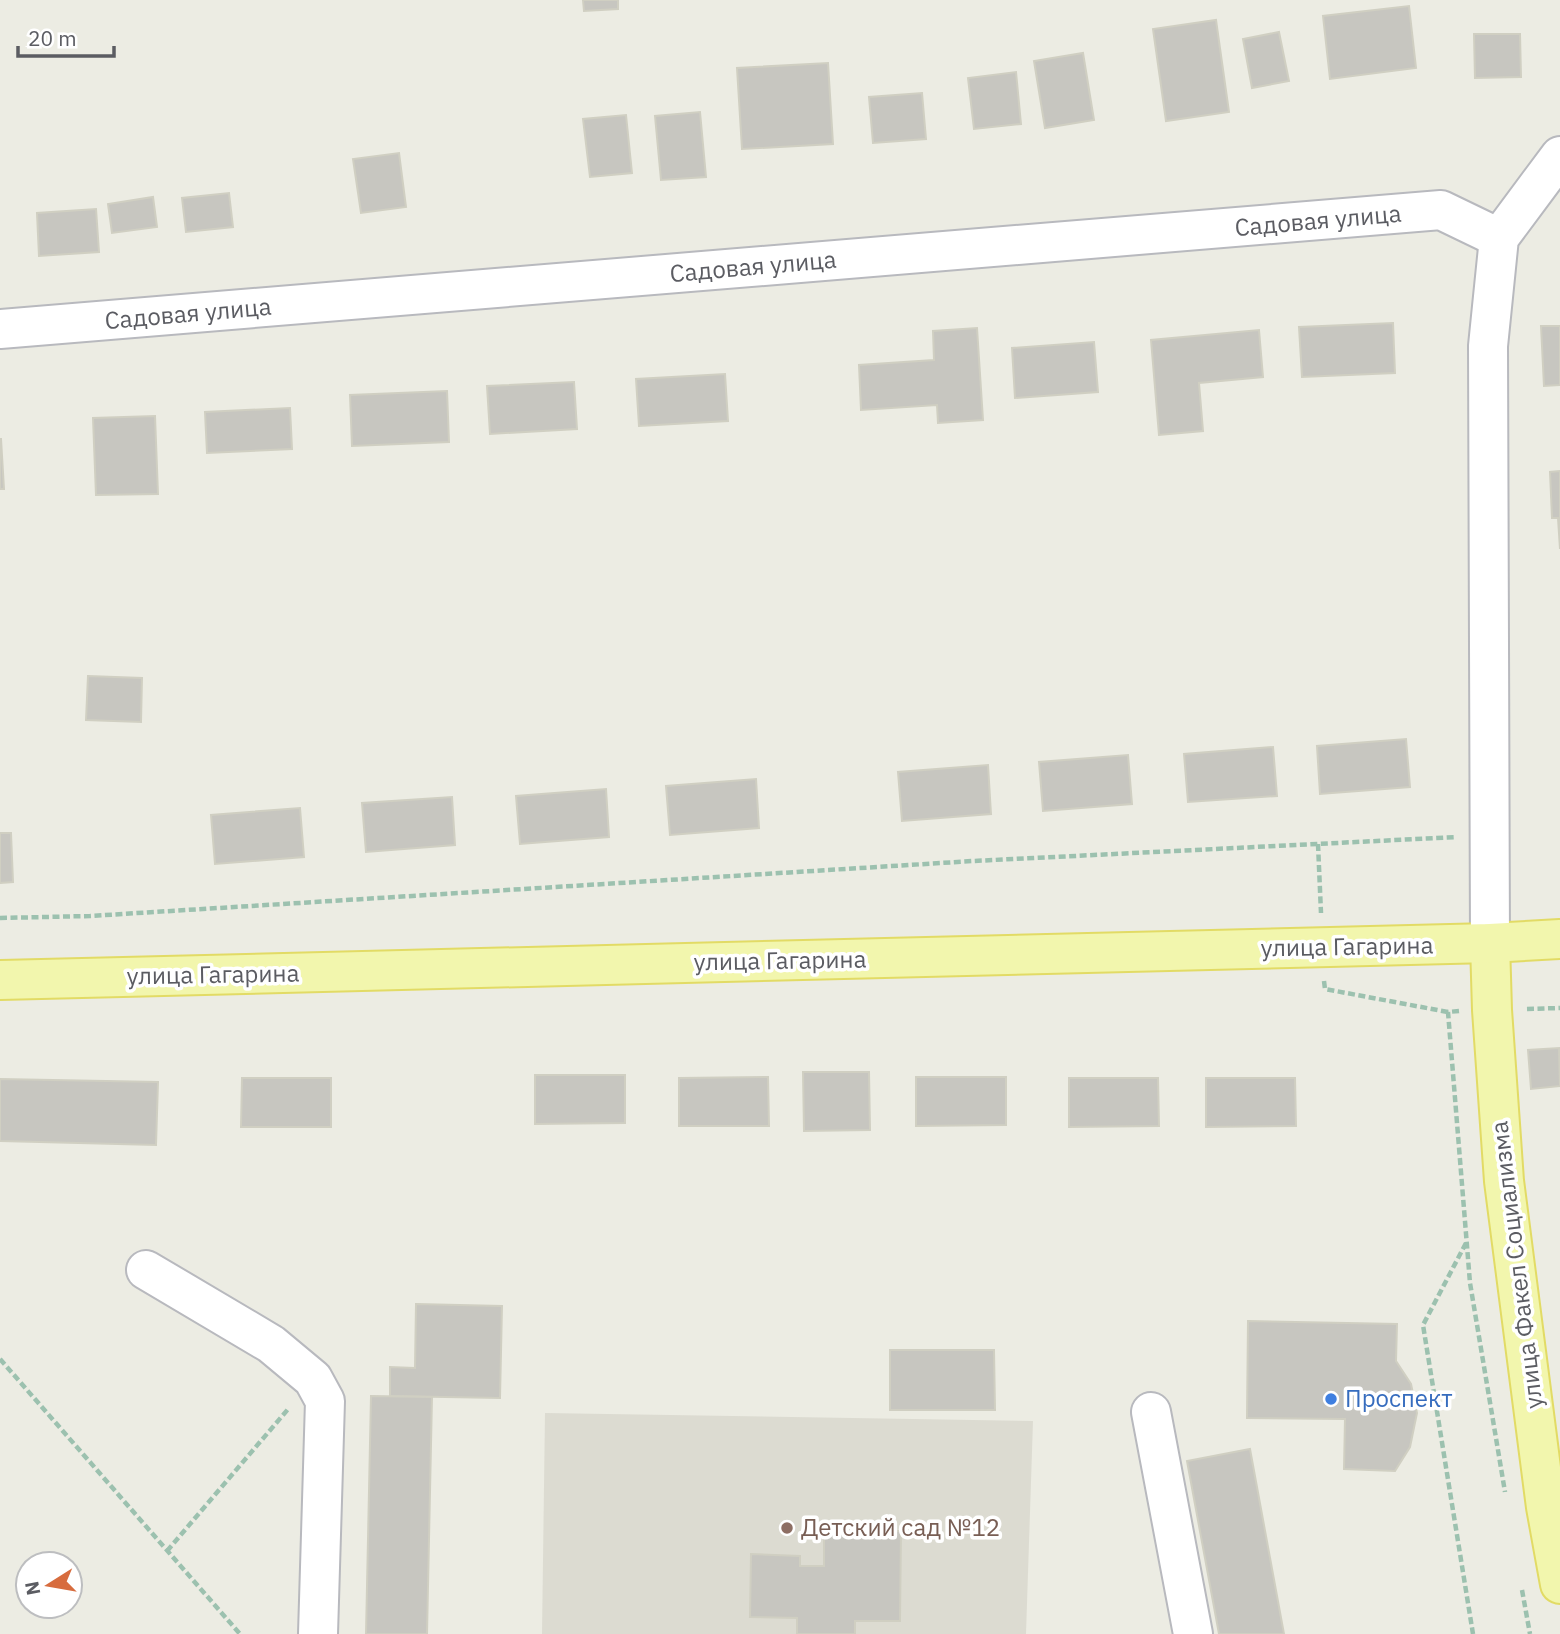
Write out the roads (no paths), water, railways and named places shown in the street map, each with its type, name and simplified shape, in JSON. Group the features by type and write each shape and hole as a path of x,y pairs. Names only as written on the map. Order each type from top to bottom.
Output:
{"main road":[{"name":"улица Гагарина","path":"0,980 1490,943 1560,939"},
{"name":"улица Факел Социализма","path":"1490,943 1504,1181 1546,1507 1560,1584"}],"lane":[{"path":"1490,943 1488,346 1499,238 1560,156"},
{"name":"Садовая улица","path":"0,329 1441,210 1499,238"},
{"path":"146,1270 271,1344 313,1379 325,1401 318,1634"},
{"path":"1152,1412 1193,1634"}],"place":[{"name":"Проспект","path":"1331,1399"},
{"name":"Детский сад №12","path":"787,1528"}]}
